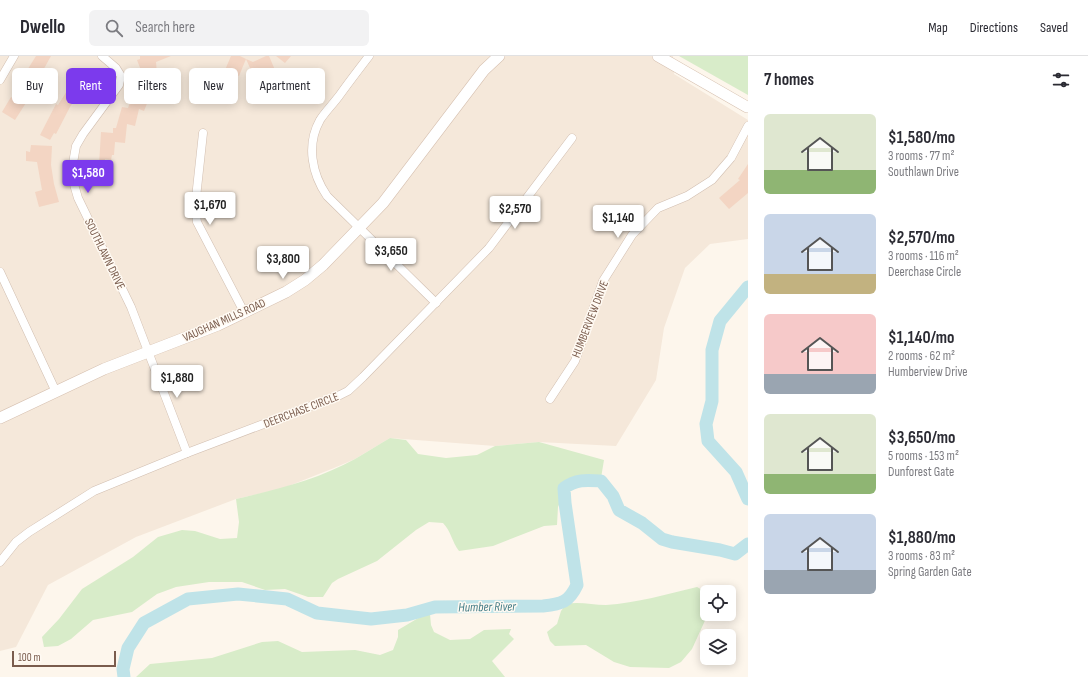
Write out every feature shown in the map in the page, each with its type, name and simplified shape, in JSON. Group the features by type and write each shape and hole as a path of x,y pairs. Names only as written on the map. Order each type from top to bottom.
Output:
{"street":[{"path":"0,80 14,56"},
{"name":"SOUTHLAWN DRIVE","path":"102,56 116,68 121,76 119,85 76,146 73,163 73,181 78,198 131,307 148,352"},
{"path":"369,56 320,120 315,133 312,148 312,160 320,185 327,196 436,303"},
{"name":"VAUGHAN MILLS ROAD","path":"0,418 104,369 206,330 286,292 309,277 323,265 359,228 397,185 484,70 499,56"},
{"path":"658,56 748,107"},
{"name":"HUMBERVIEW DRIVE","path":"550,399 575,361 603,281 632,235 658,208 687,196 712,180 731,158 748,126"},
{"path":"203,133 195,207 197,222 244,312"},
{"name":"DEERCHASE CIRCLE","path":"0,562 16,542 94,491 187,453 331,399 348,391 356,385 489,248 572,138"},
{"path":"0,272 56,392"},
{"path":"148,352 187,453"}],"shaded area":[{"path":"0,56 673,56 674,74 748,120 748,239 710,244 685,268 664,328 656,380 616,446 539,442 495,446 390,438 355,459 281,489 236,499 136,537 48,585 16,647 0,651"}],"green space":[{"path":"679,56 748,56 748,95"},
{"path":"390,438 406,440 418,454 446,458 477,455 495,446 539,442 604,460 600,484 580,477 569,481 558,507 557,525 544,526 493,546 459,551 448,529 443,523 429,522 416,530 377,561 332,583 323,597 308,597 285,589 265,590 242,582 209,582 176,587 157,594 132,612 93,620 71,639 58,646 44,647 42,637 59,619 82,589 133,557 158,537 182,530 195,531 220,539 237,538 239,522 236,499 282,488 312,478 355,459"},
{"path":"697,587 700,588 700,621 705,621 692,649 681,662 669,668 630,667 614,662 586,645 555,646 550,641 547,632 557,624 561,611 566,604 576,603 606,605 652,598"},
{"path":"430,614 431,625 434,632 450,640 470,639 484,630 511,629 509,634 514,639 492,661 505,677 136,677 150,664 212,658 262,642 278,641 302,652 355,650 380,655 393,650 398,637 398,630 420,617"}],"building":[{"path":"36,56 51,56 44,68 28,68"},
{"path":"140,56 171,56 156,62 156,68 140,68 137,60 140,59"},
{"path":"231,56 240,56 246,59 239,76 238,68 226,68"},
{"path":"269,56 274,68 250,68 246,59 253,62"},
{"path":"276,56 291,56 285,63"},
{"path":"66,92 66,104 72,104 56,134 54,133 50,140 40,135 56,104 58,105"},
{"path":"11,97 12,104 25,104 15,120 2,112"},
{"path":"130,104 147,104 144,111 139,109 135,126 127,124 125,143 115,142 114,155 112,155 111,160 105,159 109,180 98,182 96,174 91,174 90,167 99,165 101,132 113,133 113,128 116,128 122,107 128,108"},
{"path":"31,145 52,146 51,165 59,202 39,207 35,192 42,190 37,162 26,161 26,151 30,152"},
{"path":"748,164 748,193 729,209 719,198 740,180 738,179"}],"waterway":[{"name":"Humber River","path":"748,287 720,321 712,350 712,401 706,424 708,441 736,472 748,499"},
{"name":"Humber River","path":"124,677 123,669 128,648 144,623 188,599 238,594 287,599 317,613 371,619 407,615 435,607 543,606 560,603 568,599 577,585 564,488 573,483 586,480 601,481 613,496 619,510 642,523 662,539 735,554 748,544"}]}
